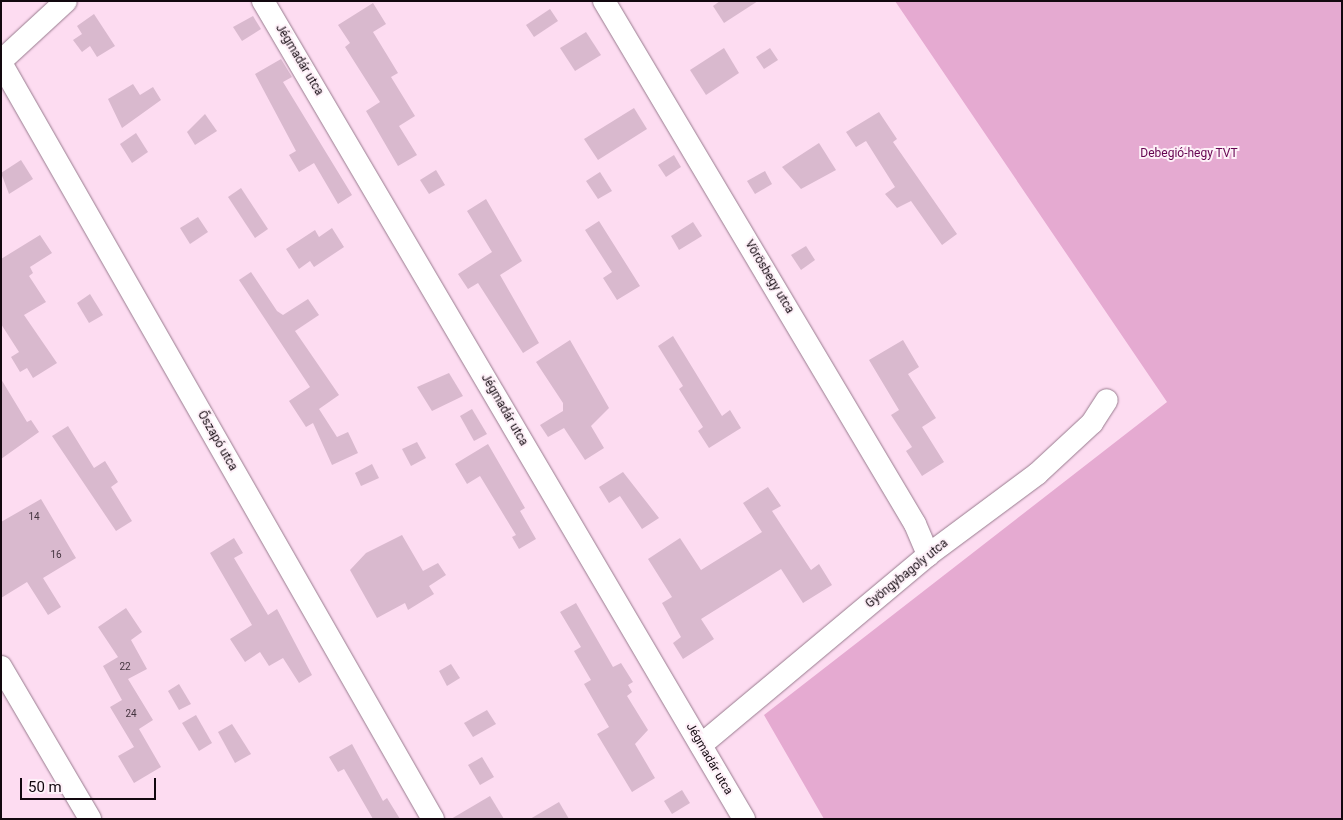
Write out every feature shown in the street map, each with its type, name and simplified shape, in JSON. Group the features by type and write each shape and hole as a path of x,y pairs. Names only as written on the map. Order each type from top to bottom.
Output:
{"street":[{"path":"1,62 66,1"},
{"name":"Jégmadár utca","path":"263,1 744,819"},
{"name":"Vörösbegy utca","path":"604,1 915,524 928,555"},
{"name":"Őszapó utca","path":"1,62 434,819"},
{"name":"Gyöngybagoly utca","path":"702,745 928,555 1037,474 1092,423 1107,400"},
{"path":"1,667 90,819"}],"green space":[{"name":"Debegió-hegy TVT","path":"895,1 1342,1 1342,819 824,819 764,715 1167,402"}],"building":[{"path":"720,1 758,1 724,23 713,6"},
{"path":"373,3 386,24 373,32 398,73 391,77 415,116 399,126 417,155 398,166 366,111 380,102 345,47 350,43 338,25"},
{"path":"550,9 558,21 534,37 526,25"},
{"path":"94,14 115,46 97,57 90,46 82,52 73,40 82,34 77,26"},
{"path":"253,16 261,29 242,41 233,27"},
{"path":"586,32 601,55 575,71 560,48"},
{"path":"724,48 739,73 706,95 690,70"},
{"path":"770,48 778,60 764,69 756,57"},
{"path":"281,59 292,77 283,82 352,195 338,204 314,163 299,172 289,155 296,151 255,74"},
{"path":"133,84 140,95 153,87 161,100 122,128 108,99"},
{"path":"634,108 647,129 598,160 584,139"},
{"path":"879,112 897,139 893,142 957,234 942,245 911,201 897,208 885,194 895,187 866,141 856,147 846,132"},
{"path":"205,114 217,131 195,145 187,132"},
{"path":"136,133 148,152 132,163 120,144"},
{"path":"819,143 836,170 801,189 782,167"},
{"path":"674,155 681,167 666,177 658,165"},
{"path":"21,160 33,179 9,194 1,173"},
{"path":"436,170 445,185 429,194 420,180"},
{"path":"765,171 772,184 755,194 747,181"},
{"path":"600,172 612,191 598,199 586,181"},
{"path":"241,188 268,229 255,238 228,197"},
{"path":"486,199 522,261 500,275 539,343 523,353 478,283 468,289 458,274 492,252 467,211"},
{"path":"198,217 208,232 190,244 180,228"},
{"path":"599,221 640,286 617,300 603,278 612,272 585,230"},
{"path":"693,222 702,236 679,250 671,236"},
{"path":"332,228 344,247 314,267 310,261 299,269 286,249 315,230 319,237"},
{"path":"40,235 52,253 30,267 33,273 29,276 46,302 24,315 57,363 33,378 27,368 20,372 11,357 19,352 1,324 1,259"},
{"path":"806,246 815,260 801,270 791,255"},
{"path":"251,272 277,311 283,315 308,299 319,315 295,331 339,395 319,409 337,437 348,432 358,453 332,465 313,423 306,427 289,401 310,387 239,280"},
{"path":"90,294 103,315 89,323 77,303"},
{"path":"673,336 722,416 730,410 741,428 709,448 698,431 703,427 679,389 683,386 658,346"},
{"path":"570,340 609,408 591,426 604,448 585,460 564,428 548,437 540,425 563,411 563,403 536,362"},
{"path":"903,340 919,367 908,374 936,418 922,427 944,462 922,476 906,451 912,447 891,415 899,410 869,360"},
{"path":"449,373 463,396 432,411 417,387"},
{"path":"1,379 27,422 31,420 39,432 1,459"},
{"path":"472,409 487,434 474,441 460,416"},
{"path":"68,426 94,468 105,461 118,482 111,487 132,521 116,531 52,436"},
{"path":"417,442 426,458 411,466 402,449"},
{"path":"488,444 525,508 520,511 536,539 519,549 512,537 516,535 480,476 467,484 455,464"},
{"path":"372,464 379,478 361,486 355,473"},
{"path":"623,472 659,518 642,529 620,496 609,503 599,487"},
{"path":"768,487 781,506 772,511 811,570 819,564 832,585 803,603 781,569 701,619 714,639 683,659 673,643 681,637 662,603 672,597 648,559 680,538 701,570 762,532 743,503"},
{"path":"41,499 76,558 43,578 61,607 48,615 27,582 1,598 1,522"},
{"path":"402,535 423,571 438,563 446,575 429,586 434,594 408,610 405,603 377,618 350,570 366,553"},
{"path":"234,538 243,553 234,558 268,615 277,609 312,675 299,683 283,658 269,666 260,652 245,662 230,639 252,625 210,553"},
{"path":"576,603 613,667 621,663 633,682 628,685 632,692 627,696 648,730 635,744 655,778 632,792 597,734 609,727 584,684 591,680 574,651 581,647 560,612"},
{"path":"126,608 142,632 131,640 147,669 128,679 153,720 139,729 161,767 134,783 118,756 134,747 110,707 122,700 103,666 118,657 98,627"},
{"path":"451,664 460,678 447,686 439,671"},
{"path":"179,684 191,704 179,710 168,691"},
{"path":"487,710 496,724 473,737 464,723"},
{"path":"196,715 212,743 199,751 182,723"},
{"path":"232,724 251,754 235,763 218,732"},
{"path":"352,744 383,801 387,798 400,819 373,819 344,769 338,772 329,757"},
{"path":"482,757 494,777 480,785 468,765"},
{"path":"682,790 690,803 672,814 664,801"},
{"path":"490,796 504,819 451,819"},
{"path":"559,802 569,819 530,819"}]}
